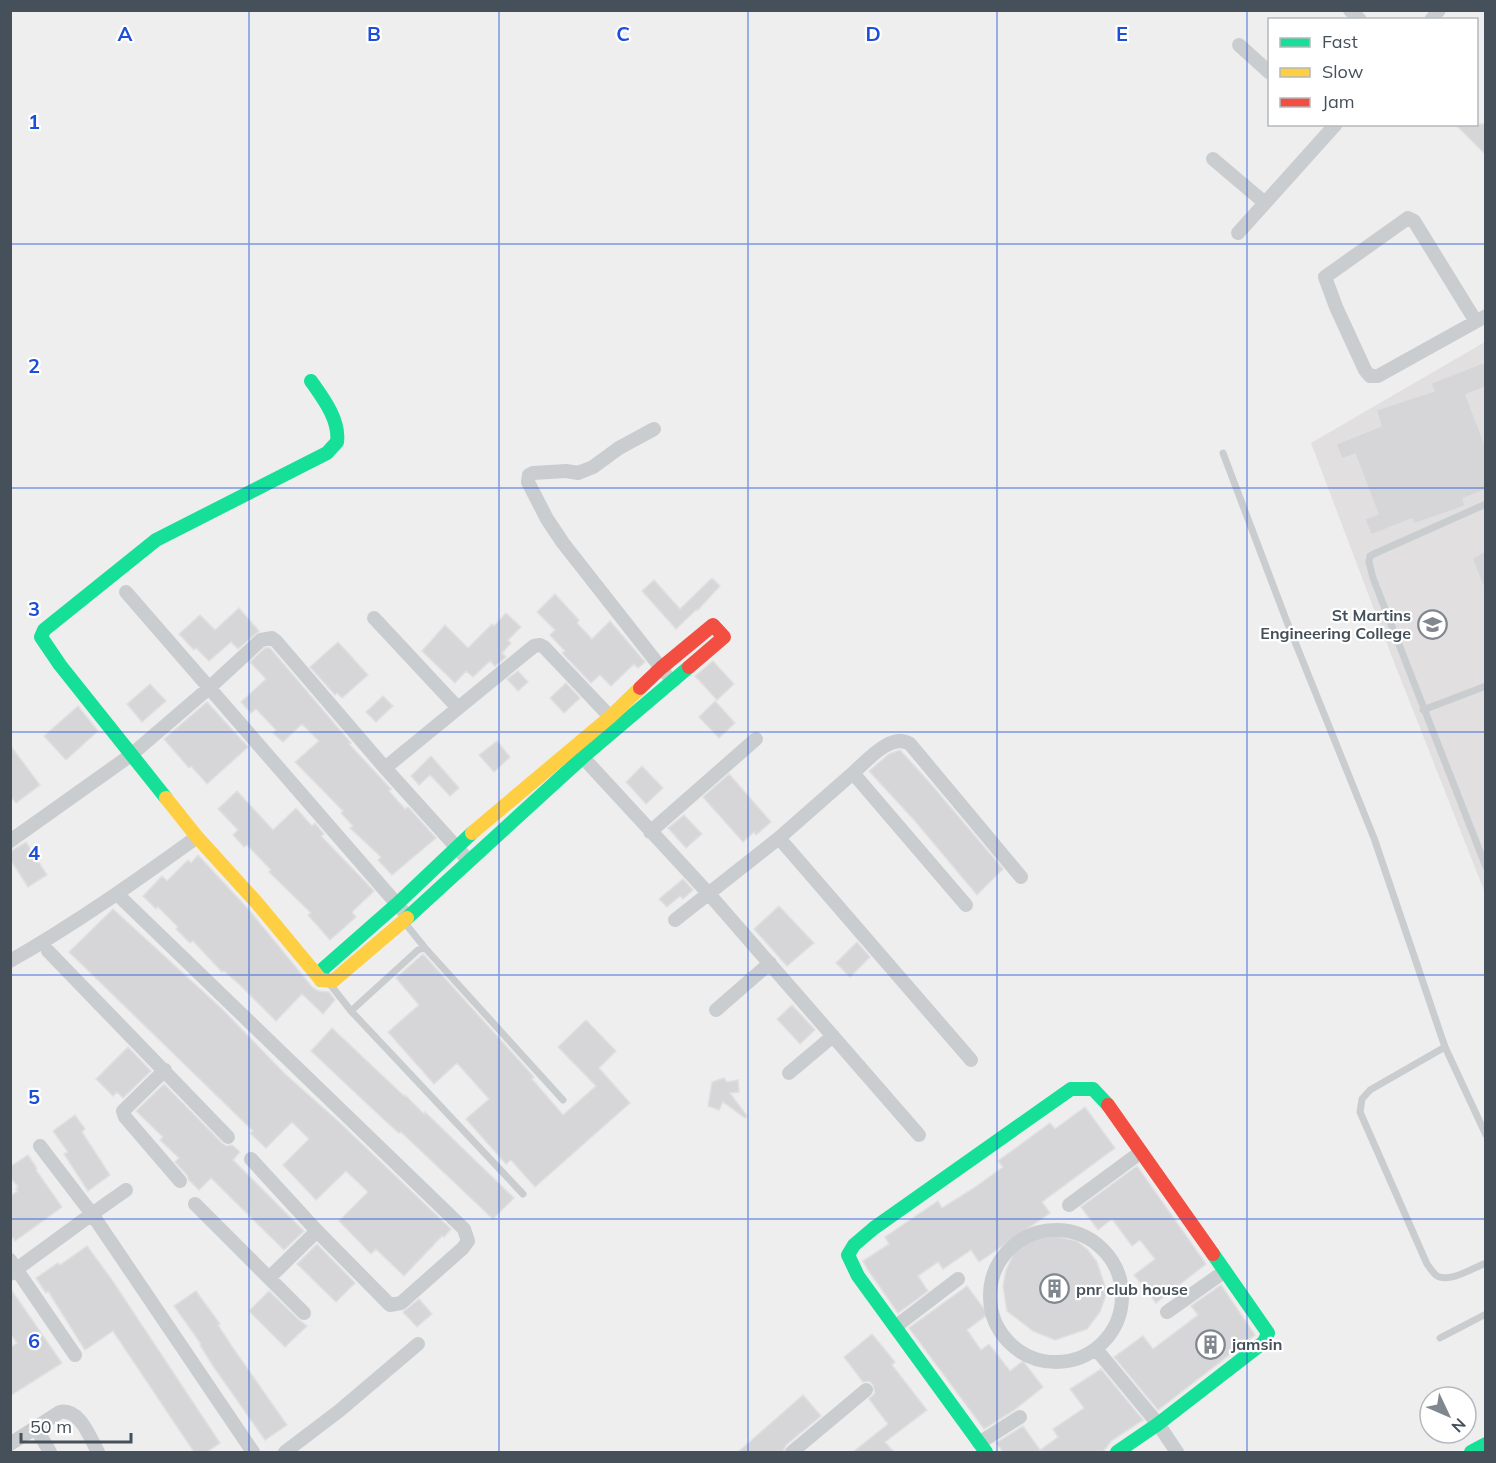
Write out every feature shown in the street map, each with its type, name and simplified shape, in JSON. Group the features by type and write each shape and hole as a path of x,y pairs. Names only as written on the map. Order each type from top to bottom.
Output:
{"street":[{"path":"1239,45 1268,72"},
{"path":"1238,233 1331,126"},
{"path":"1213,159 1264,203"},
{"path":"1407,218 1414,221 1480,318 1378,376 1370,376 1342,321 1325,277 1407,218"},
{"path":"311,381 322,396 336,427 336,444 327,453 156,540 44,630 41,637 197,837 327,981"},
{"path":"654,429 619,448 593,468 578,473 566,471 533,473 529,475 528,482 547,519 563,543 672,682"},
{"path":"126,592 397,904 405,919"},
{"path":"374,618 458,708"},
{"path":"713,626 723,635 723,639 583,757 405,919 327,981 323,969 397,904 456,846 610,717 661,668 713,626"},
{"path":"10,841 131,755 261,640 272,638 468,860"},
{"path":"385,768 530,648 540,645 620,727"},
{"path":"650,832 756,739"},
{"path":"675,920 779,838 886,745 893,742 905,741 910,744 1021,877"},
{"path":"572,747 709,894 918,1135"},
{"path":"853,773 966,905"},
{"path":"10,961 45,945 197,837"},
{"path":"779,838 971,1060"},
{"path":"117,894 464,1229 468,1241 401,1304 390,1305 317,1231 251,1159"},
{"path":"45,945 228,1137"},
{"path":"716,1010 770,963"},
{"path":"789,1073 833,1036"},
{"path":"165,1070 123,1111 125,1117 180,1181"},
{"path":"1020,1417 982,1448 858,1276 848,1255 854,1245 874,1228 1071,1089 1093,1089 1106,1102 1268,1333 1264,1342 1158,1424 1117,1452"},
{"path":"40,1146 92,1214 253,1452"},
{"path":"1069,1205 1141,1152"},
{"path":"75,1355 13,1268 126,1190"},
{"path":"195,1204 304,1313"},
{"path":"1065,1230 1086,1237 1104,1250 1116,1269 1122,1290 1120,1312 1111,1333 1096,1349 1077,1359 1056,1363 1034,1360 1015,1349 1000,1334 991,1314 989,1293 991,1282 994,1271 1005,1253 1022,1239 1043,1231 1065,1230"},
{"path":"268,1278 317,1231"},
{"path":"1167,1312 1225,1270"},
{"path":"895,1327 958,1279"},
{"path":"285,1452 339,1411 418,1344"},
{"path":"1096,1349 1158,1424 1177,1452"},
{"path":"792,1452 866,1390"},
{"path":"10,1444 60,1412 72,1412 98,1452"},
{"path":"36,1428 50,1452"},
{"path":"1471,1452 1485,1444"}],"lane":[{"path":"1223,453 1287,622 1374,838 1445,1047 1485,1135"},
{"path":"1485,504 1370,556 1370,570 1485,867"},
{"path":"1424,710 1485,686"},
{"path":"405,919 425,948 563,1100"},
{"path":"351,1011 418,950 425,948"},
{"path":"327,981 351,1011 523,1194"},
{"path":"1445,1047 1370,1090 1362,1099 1360,1112 1427,1264 1433,1272 1441,1277 1450,1277 1485,1263"},
{"path":"1440,1338 1485,1314"}],"shaded area":[{"name":"St Martins Engineering College","path":"1485,342 1485,893 1311,443"}],"building":[{"path":"1485,124 1485,154 1457,126"},
{"path":"1485,362 1485,387 1466,395 1485,445 1485,490 1463,499 1465,506 1414,524 1412,519 1371,535 1365,519 1378,514 1355,454 1342,459 1336,444 1381,426 1376,410 1434,391 1431,383"},
{"path":"1485,551 1485,591 1472,558"},
{"path":"712,578 720,586 676,629 642,591 654,580 680,609"},
{"path":"555,594 579,620 577,623 592,639 610,621 645,662 638,668 634,664 611,686 600,675 591,683 562,653 565,651 550,635 555,630 537,612"},
{"path":"239,608 259,631 238,649 231,642 209,661 196,648 194,650 179,634 200,615 215,630"},
{"path":"506,613 521,627 508,640 511,643 502,653 506,657 495,666 490,661 473,677 466,671 455,683 422,651 445,625 468,648"},
{"path":"338,642 368,675 342,698 337,693 335,695 310,667"},
{"path":"265,648 270,648 351,743 349,744 391,789 389,791 405,809 408,807 436,838 392,875 378,860 381,857 350,828 353,826 341,813 343,811 295,762 319,741 302,724 283,742 273,733 276,730 256,709 251,713 241,702 266,679 250,662"},
{"path":"713,661 734,684 717,700 695,676"},
{"path":"518,671 528,682 518,691 507,679"},
{"path":"566,683 580,698 564,713 550,698"},
{"path":"150,684 166,701 142,722 127,704"},
{"path":"383,696 393,706 376,722 366,712"},
{"path":"715,701 735,723 719,738 699,717"},
{"path":"207,702 248,747 207,784 191,766 189,768 164,739"},
{"path":"78,706 98,731 66,760 44,736"},
{"path":"497,741 510,757 494,772 479,755"},
{"path":"10,745 40,785 16,803 10,796"},
{"path":"900,750 1003,869 977,895 915,821 869,771 889,754"},
{"path":"431,756 459,788 450,796 430,775 419,785 411,776"},
{"path":"642,766 663,788 646,804 626,782"},
{"path":"729,774 771,822 756,835 754,832 743,842 703,797"},
{"path":"237,791 273,830 296,808 312,826 315,823 324,834 321,836 374,891 352,912 356,917 330,940 308,915 311,913 269,872 271,870 247,845 244,847 233,835 238,830 218,809"},
{"path":"684,815 702,834 686,848 668,828"},
{"path":"26,842 47,875 28,887 10,859 10,852"},
{"path":"198,855 249,910 312,987 318,991 329,992 335,1000 323,1014 302,994 276,1021 241,986 224,971 222,972 193,941 190,943 158,907 156,909 143,896 162,876 167,881 188,860 191,863"},
{"path":"683,879 693,890 683,899 680,896 667,907 659,899"},
{"path":"779,906 814,943 787,966 754,929"},
{"path":"113,909 222,1009 285,1074 451,1229 404,1276 376,1249 371,1254 339,1221 368,1192 346,1171 316,1200 283,1165 309,1139 292,1122 266,1148 250,1133 253,1131 69,952"},
{"path":"857,942 870,957 850,977 836,963"},
{"path":"423,954 534,1077 532,1079 563,1115 596,1086 558,1047 586,1020 616,1051 599,1068 630,1103 535,1187 511,1160 506,1164 466,1119 489,1099 457,1063 434,1084 388,1032 419,1005 396,978"},
{"path":"792,1005 815,1030 800,1044 777,1019"},
{"path":"332,1028 424,1114 425,1112 514,1198 493,1219 311,1051"},
{"path":"128,1047 151,1071 123,1098 117,1092 113,1096 96,1079"},
{"path":"724,1078 727,1082 738,1080 739,1092 730,1093 747,1116 745,1118 723,1102 719,1110 708,1106 712,1082"},
{"path":"164,1084 222,1143 226,1146 232,1145 240,1152 233,1160 304,1231 284,1250 211,1178 199,1190 175,1162 179,1158 160,1140 163,1137 136,1111"},
{"path":"1085,1107 1115,1148 1042,1202 1050,1213 979,1262 971,1250 943,1269 938,1262 918,1276 928,1291 898,1313 863,1261 889,1244 885,1237 938,1201 942,1208 974,1188 1003,1167 998,1161 1050,1123 1055,1129"},
{"path":"75,1115 85,1129 82,1132 110,1175 88,1191 64,1154 68,1152 53,1131"},
{"path":"28,1155 62,1207 15,1241 10,1234 10,1196 18,1191 16,1189 18,1187 10,1177 10,1167"},
{"path":"1137,1166 1206,1264 1156,1303 1134,1275 1155,1259 1140,1240 1132,1246 1112,1219 1098,1230 1081,1207"},
{"name":"pnr club house","path":"1055,1236 1077,1241 1088,1250 1097,1262 1107,1292 1100,1312 1087,1329 1055,1340 1033,1331 1007,1311 1003,1286 1006,1270 1020,1241"},
{"path":"317,1244 355,1283 336,1302 297,1264"},
{"path":"87,1246 220,1443 207,1452 194,1452 113,1331 85,1350 48,1291 46,1293 36,1278"},
{"name":"jamsin","path":"1221,1285 1255,1335 1158,1410 1114,1357 1143,1336 1153,1349 1198,1315 1191,1306"},
{"path":"967,1286 988,1314 967,1330 981,1350 989,1344 1010,1371 1023,1361 1043,1387 1013,1411 984,1429 909,1328"},
{"path":"10,1288 62,1363 10,1396 10,1348 17,1343 10,1333"},
{"path":"196,1291 287,1425 265,1440 174,1306"},
{"path":"269,1291 307,1326 285,1347 249,1311"},
{"path":"419,1299 432,1314 417,1327 403,1312"},
{"path":"872,1334 895,1362 892,1365 927,1410 885,1442 894,1452 853,1452 888,1424 869,1399 875,1393 873,1385 869,1381 863,1382 844,1357"},
{"path":"1101,1369 1143,1420 1111,1441 1103,1452 1003,1452 996,1443 1023,1426 1040,1450 1058,1437 1053,1429 1084,1408 1070,1389"},
{"path":"803,1395 821,1416 786,1445 783,1452 738,1452"}],"traffic: fast":[{"path":"166,798 60,665 41,637 44,630 156,540 327,453 337,442 336,426 330,410 311,381"},
{"path":"407,918 583,757 689,667"},
{"path":"321,980 323,969 397,904 472,833"},
{"path":"986,1452 858,1276 848,1255 854,1245 874,1228 1071,1089 1093,1089 1108,1105"},
{"path":"1117,1452 1158,1424 1264,1342 1268,1333 1213,1254"},
{"path":"1471,1452 1486,1444"}],"traffic: slow":[{"path":"472,833 610,717 640,688"},
{"path":"166,798 321,980 333,981 407,918"}],"traffic: jam":[{"path":"640,688 713,625 724,637 689,667"},
{"path":"1108,1105 1213,1254"}],"place":[{"name":"St Martins Engineering College","path":"1432,624"},
{"name":"pnr club house","path":"1055,1289"},
{"name":"jamsin","path":"1211,1344"}]}
